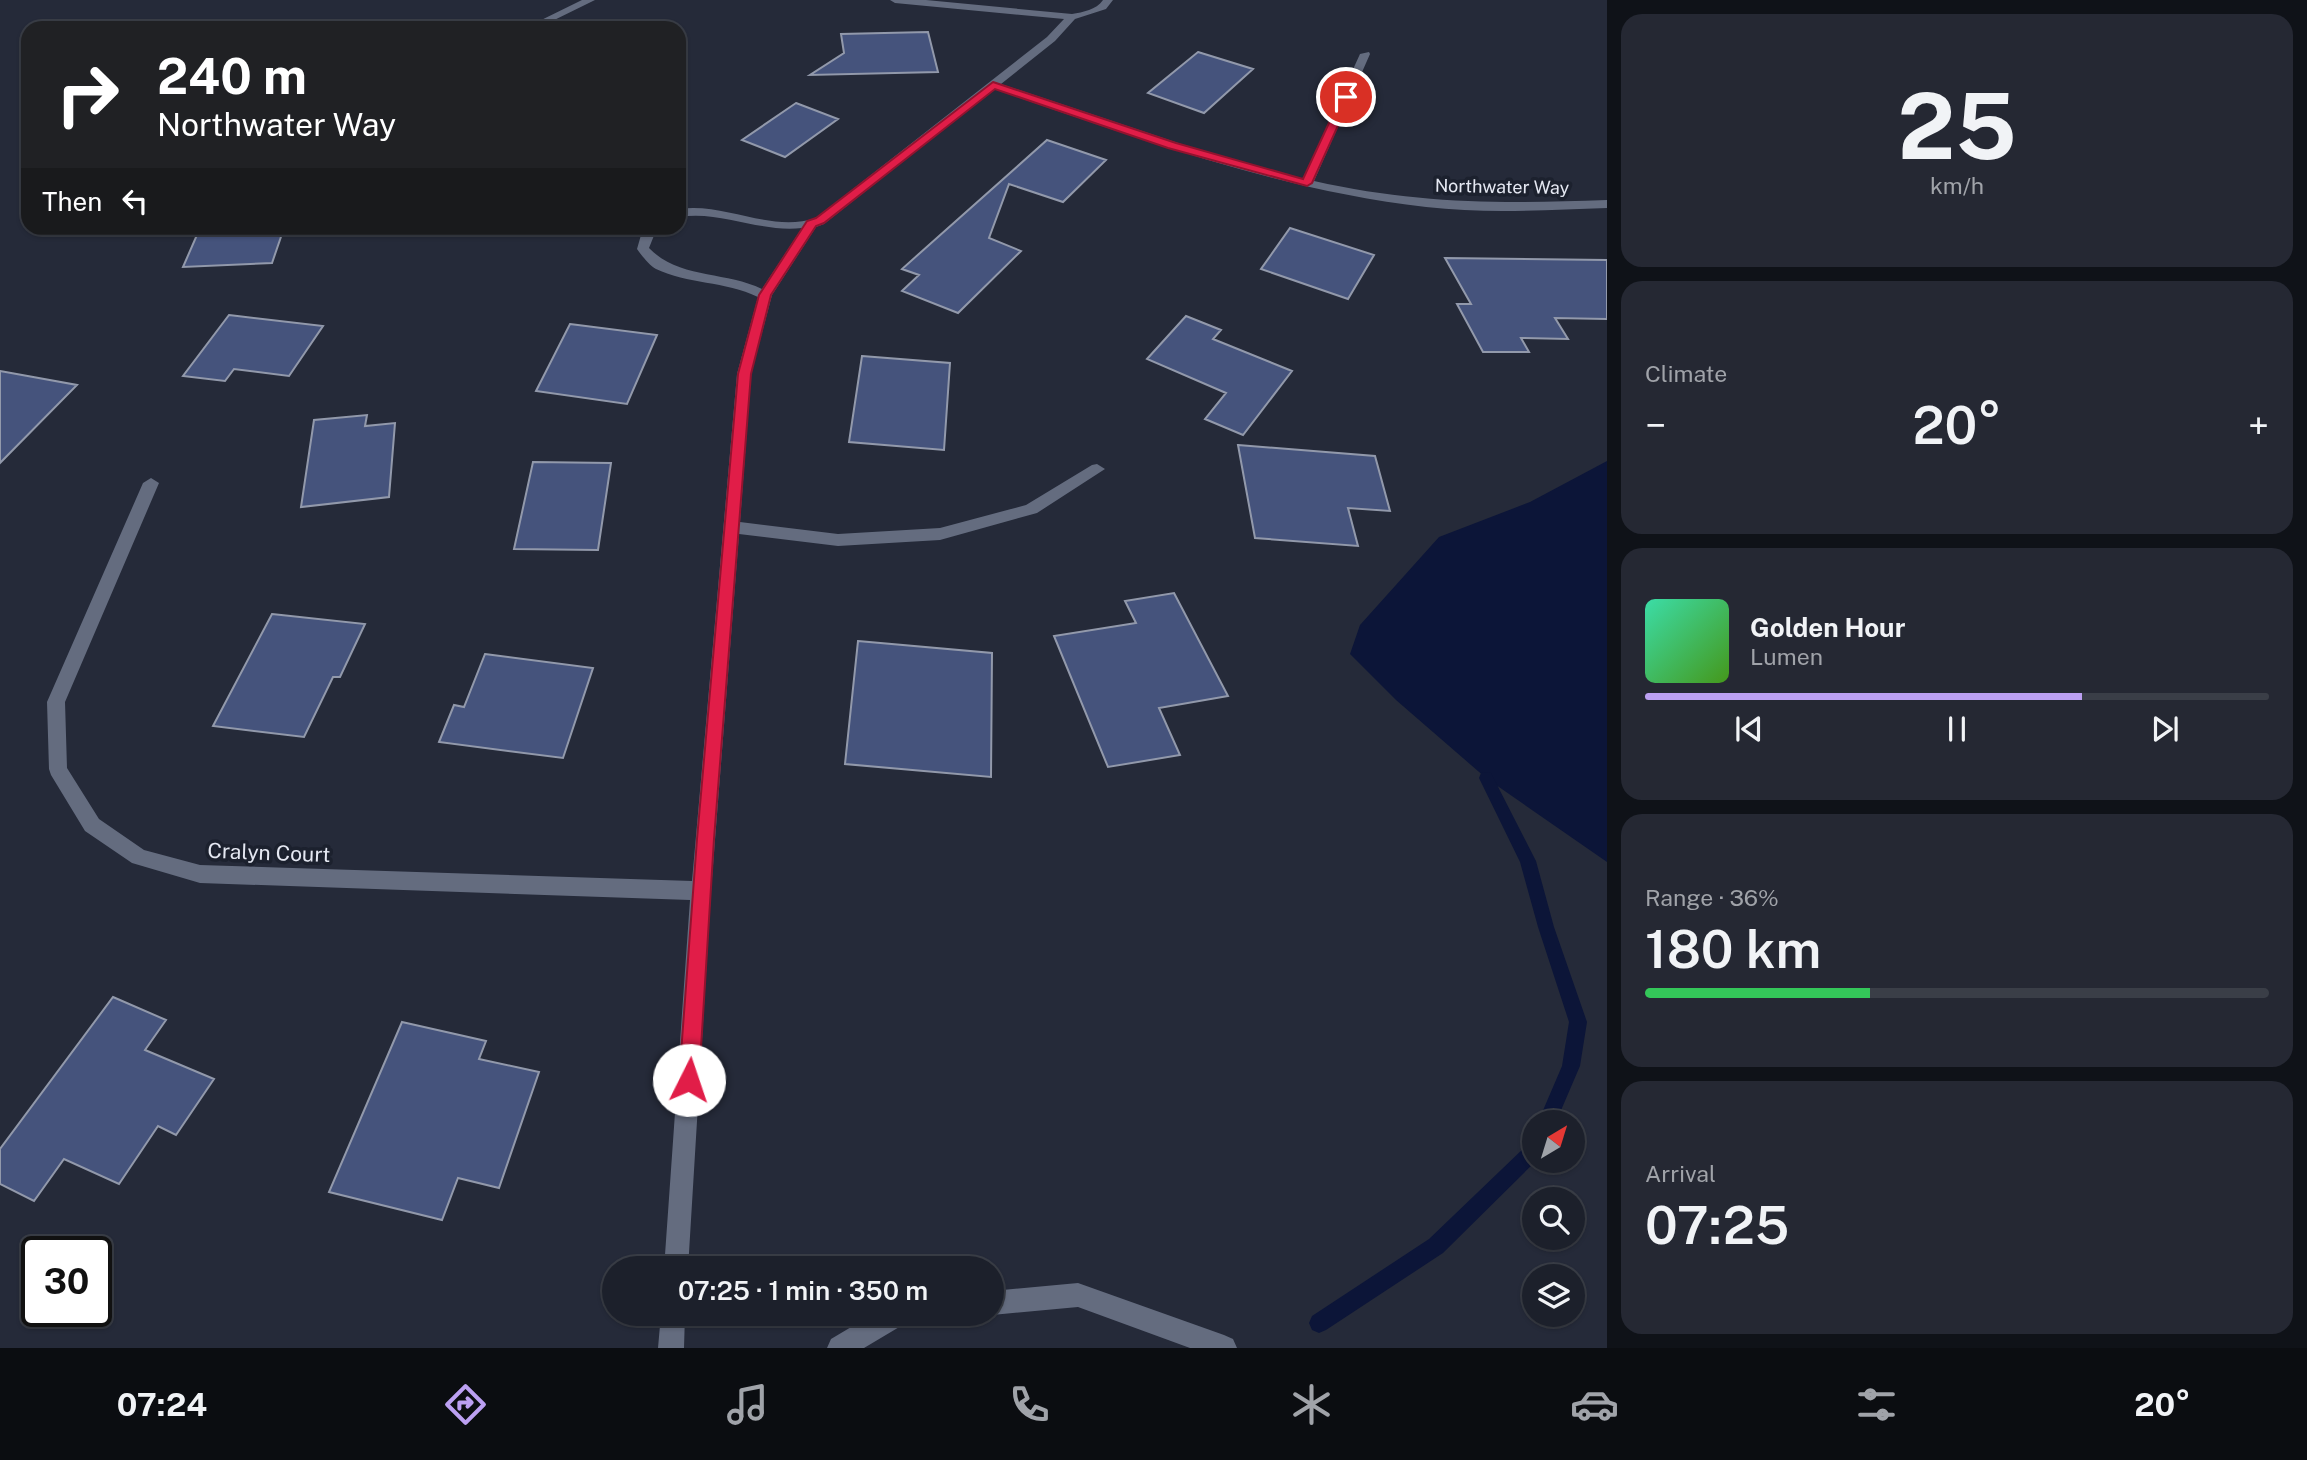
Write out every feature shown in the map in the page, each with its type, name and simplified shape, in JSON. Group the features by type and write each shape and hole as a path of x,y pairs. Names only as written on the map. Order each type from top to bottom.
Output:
{"street":[{"path":"545,21 590,0"},
{"path":"895,0 1072,17 1103,7 1108,0"},
{"path":"1056,5 1072,17"},
{"path":"686,212 714,211 782,226 820,221 1051,39 1072,17"},
{"path":"1307,183 1365,54"},
{"name":"Northwater Way","path":"993,85 1172,145 1307,183 1425,204 1472,208 1607,204"},
{"path":"677,1256 701,891 744,374 765,295 811,224"},
{"path":"646,235 643,249 658,265 674,271 742,284 765,295"},
{"path":"730,527 838,540 940,534 1031,509 1097,469"},
{"name":"Cralyn Court","path":"151,484 56,702 58,769 92,825 139,857 200,874 701,891"},
{"path":"1004,1302 1078,1295 1224,1348"},
{"path":"671,1348 672,1326"},
{"path":"840,1348 877,1326"}],"water":[{"path":"1607,461 1607,862 1486,778 1396,700 1350,654 1360,625 1439,537 1530,502"}],"building":[{"path":"928,32 938,72 810,75 844,53 841,34"},
{"path":"1198,52 1253,69 1204,113 1148,93"},
{"path":"796,103 838,119 785,157 742,140"},
{"path":"1047,140 1106,160 1063,202 1009,184 989,238 1021,251 958,313 902,291 919,275 902,269"},
{"path":"1290,228 1374,255 1348,299 1261,269"},
{"path":"197,235 282,235 272,263 183,267"},
{"path":"1445,258 1607,260 1607,319 1555,318 1568,339 1521,338 1529,352 1483,352 1457,304 1471,304"},
{"path":"229,315 323,326 289,376 234,369 225,381 183,376"},
{"path":"1186,316 1221,330 1213,339 1292,371 1243,435 1205,419 1226,393 1147,359"},
{"path":"570,324 657,335 627,404 536,391"},
{"path":"862,356 950,363 944,450 849,442"},
{"path":"0,371 77,385 0,463"},
{"path":"367,415 365,426 395,423 389,497 301,507 314,420"},
{"path":"1238,445 1375,456 1390,511 1348,508 1358,546 1255,538"},
{"path":"533,462 611,463 598,550 514,549"},
{"path":"1174,593 1228,696 1159,708 1180,755 1108,767 1054,636 1136,623 1125,601"},
{"path":"272,614 365,624 340,677 333,677 304,737 213,726"},
{"path":"858,641 992,653 991,777 845,764"},
{"path":"485,654 593,668 563,758 439,742 454,705 464,707"},
{"path":"113,997 166,1020 145,1050 214,1079 176,1135 158,1126 119,1184 64,1159 34,1201 0,1184 0,1149"},
{"path":"402,1022 486,1041 479,1059 539,1072 499,1188 458,1178 442,1220 329,1192"}],"waterway":[{"path":"1486,778 1528,861 1546,927 1578,1022 1571,1066 1552,1110"},
{"path":"1319,1323 1436,1246 1522,1162"}],"route":[{"path":"689,1080 705,839 744,374 765,295 811,224 820,221 993,85 1172,145 1307,183 1346,97"}]}
